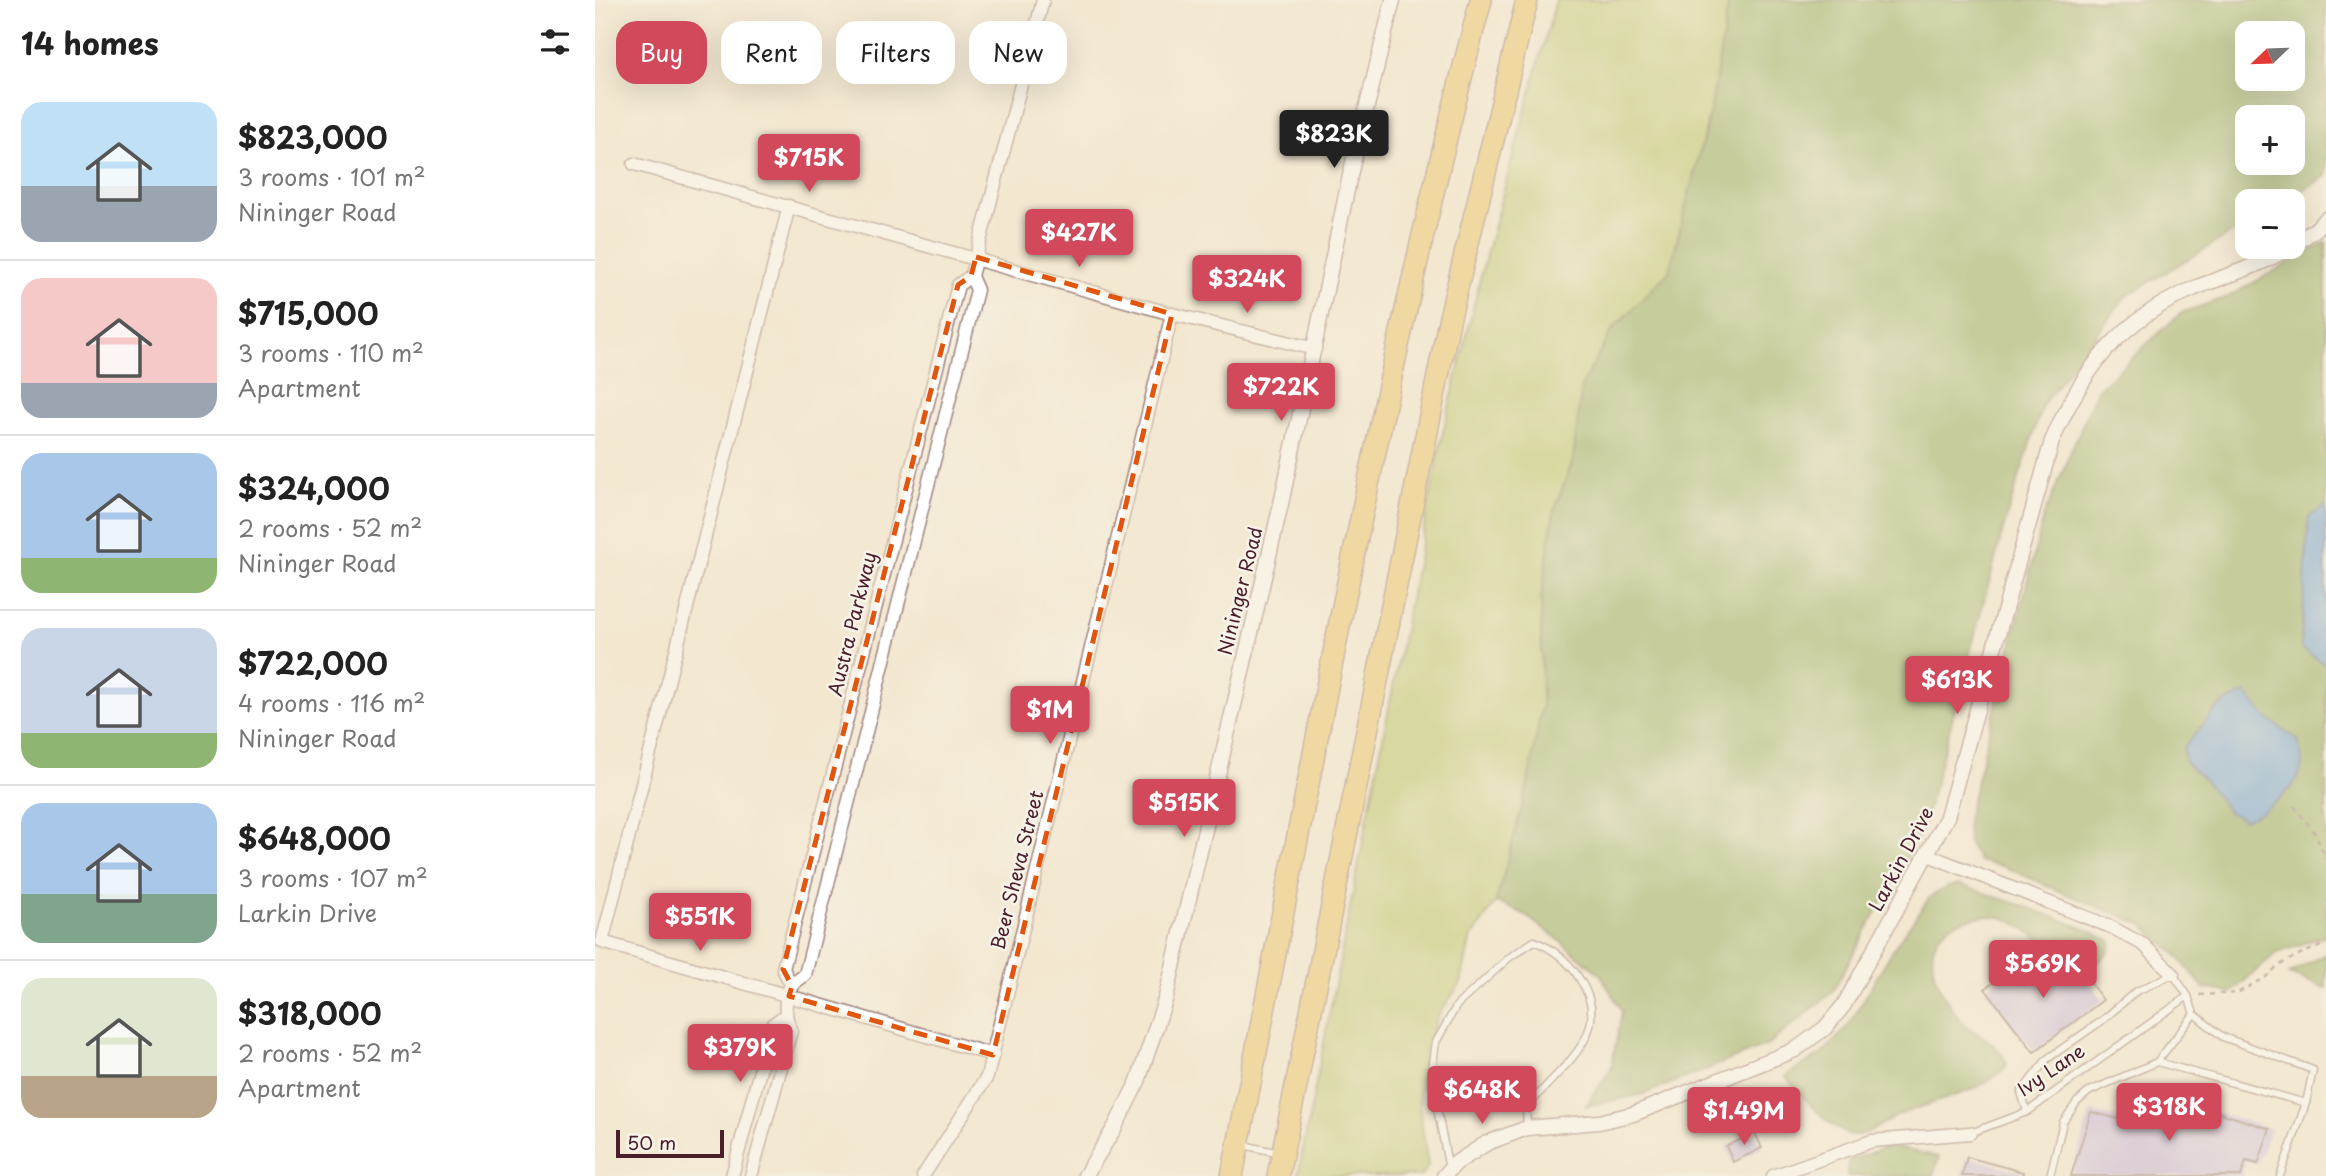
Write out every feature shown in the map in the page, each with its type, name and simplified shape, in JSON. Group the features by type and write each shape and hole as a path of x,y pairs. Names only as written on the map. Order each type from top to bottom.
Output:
{"highway":[{"path":"1232,1176 1391,375 1433,190 1481,0"},
{"path":"1278,1176 1449,321 1527,0"}],"street":[{"name":"Austra Parkway","path":"790,991 805,975 812,948 977,290 971,276 1042,0"},
{"name":"Nininger Road","path":"1085,1176 1128,1104 1158,1026 1281,504 1351,171 1393,0"},
{"path":"634,164 976,257 1172,314 1315,349"},
{"path":"789,206 603,942 790,991 993,1055"},
{"name":"Larkin Drive","path":"2305,236 2326,219"},
{"name":"Larkin Drive","path":"1447,1173 1487,1143 1527,1128 1599,1122 1633,1114 1794,1050 1825,1028 1843,1004 1947,817 2052,441 2065,409 2086,373 2108,346 2140,319 2167,301 2268,259"},
{"name":"Austra Parkway","path":"751,1176 791,1031 785,1016 790,991 783,969 958,285 971,276"},
{"name":"Beer Sheva Street","path":"923,1176 987,1077 1172,314"},
{"path":"1928,855 2111,927 2144,945 2173,974"},
{"name":"Austra Parkway","path":"732,1176 772,1025 785,1016"},
{"name":"Ivy Lane","path":"1773,1176 1858,1144 1970,1133"}],"lane":[{"path":"1447,1173 1430,1078 1436,1042 1457,1005 1510,957 1534,941 1551,948 1571,965 1592,1003 1591,1023 1586,1039 1570,1061 1526,1109 1527,1128"},
{"path":"2027,1112 2021,1092 2047,1059 2102,1020 2135,992 2173,974 2188,996 2194,1014 2223,1037 2313,1070 2306,1103 2280,1176"},
{"name":"Ivy Lane","path":"1970,1133 2027,1112 2188,996"},
{"path":"2050,1176 2063,1122 2077,1102 2090,1091 2157,1062 2194,1014"},
{"path":"2157,1062 2306,1103"},
{"path":"1238,1144 1282,1153"}],"path":[{"path":"2294,806 2314,832 2326,858"},
{"path":"2188,996 2237,993 2300,954 2326,944"}],"highlighted area":[{"path":"976,257 1172,314 993,1055 789,996 792,986 783,969 958,285 971,276"}],"green space":[{"path":"1556,0 1729,0 1711,108 1669,272 1613,329 1582,385 1573,460 1554,511 1541,599 1543,705 1527,789 1496,902 1470,940 1461,983 1440,1012 1423,1055 1419,1106 1428,1166 1421,1176 1298,1176 1440,445 1486,255"},
{"path":"1729,0 2326,0 2326,176 2305,189 2235,189 2235,231 2126,296 2043,404 2007,515 1923,828 1832,992 1768,1045 1644,1094 1586,1106 1611,1069 1622,1011 1600,974 1520,912 1496,902 1527,789 1542,705 1541,599 1554,511 1573,460 1582,385 1613,329 1669,272 1711,108"},
{"path":"2326,242 2326,506 2309,518 2301,648 2326,665 2326,935 2275,954 2231,993 2204,988 2175,953 2142,924 2005,867 1979,861 1968,842 1967,819 2044,515 2097,390 2181,313 2228,297 2296,259 2305,259 2305,254"},
{"path":"1960,885 2093,932 2112,942 2109,952 2100,961 2070,956 2054,949 2014,922 1993,916 1967,919 1950,926 1943,931 1933,948 1933,967 1940,987 1961,1020 1991,1043 2007,1065 1997,1075 1970,1090 1910,1110 1859,1135 1845,1133 1817,1111 1785,1076 1823,1053 1849,1025 1895,946 1930,897 1948,887"},
{"path":"2326,954 2326,988 2289,974"},
{"path":"1890,1146 1939,1157 1933,1176 1847,1176 1849,1160"}],"water":[{"path":"2326,506 2326,665 2301,648 2309,517"},
{"path":"2245,693 2268,719 2298,740 2302,762 2296,780 2281,797 2244,820 2229,812 2205,781 2185,762 2183,748 2220,705"}],"building":[{"path":"2036,951 2057,980 2077,965 2103,1000 2034,1052 1985,989"},
{"path":"2148,1090 2270,1129 2258,1164 2246,1161 2241,1176 2071,1176 2091,1112 2138,1124"},
{"path":"1755,1133 1762,1148 1733,1162 1726,1146"},
{"path":"1967,1157 2023,1172 2022,1176 1962,1176"}]}
